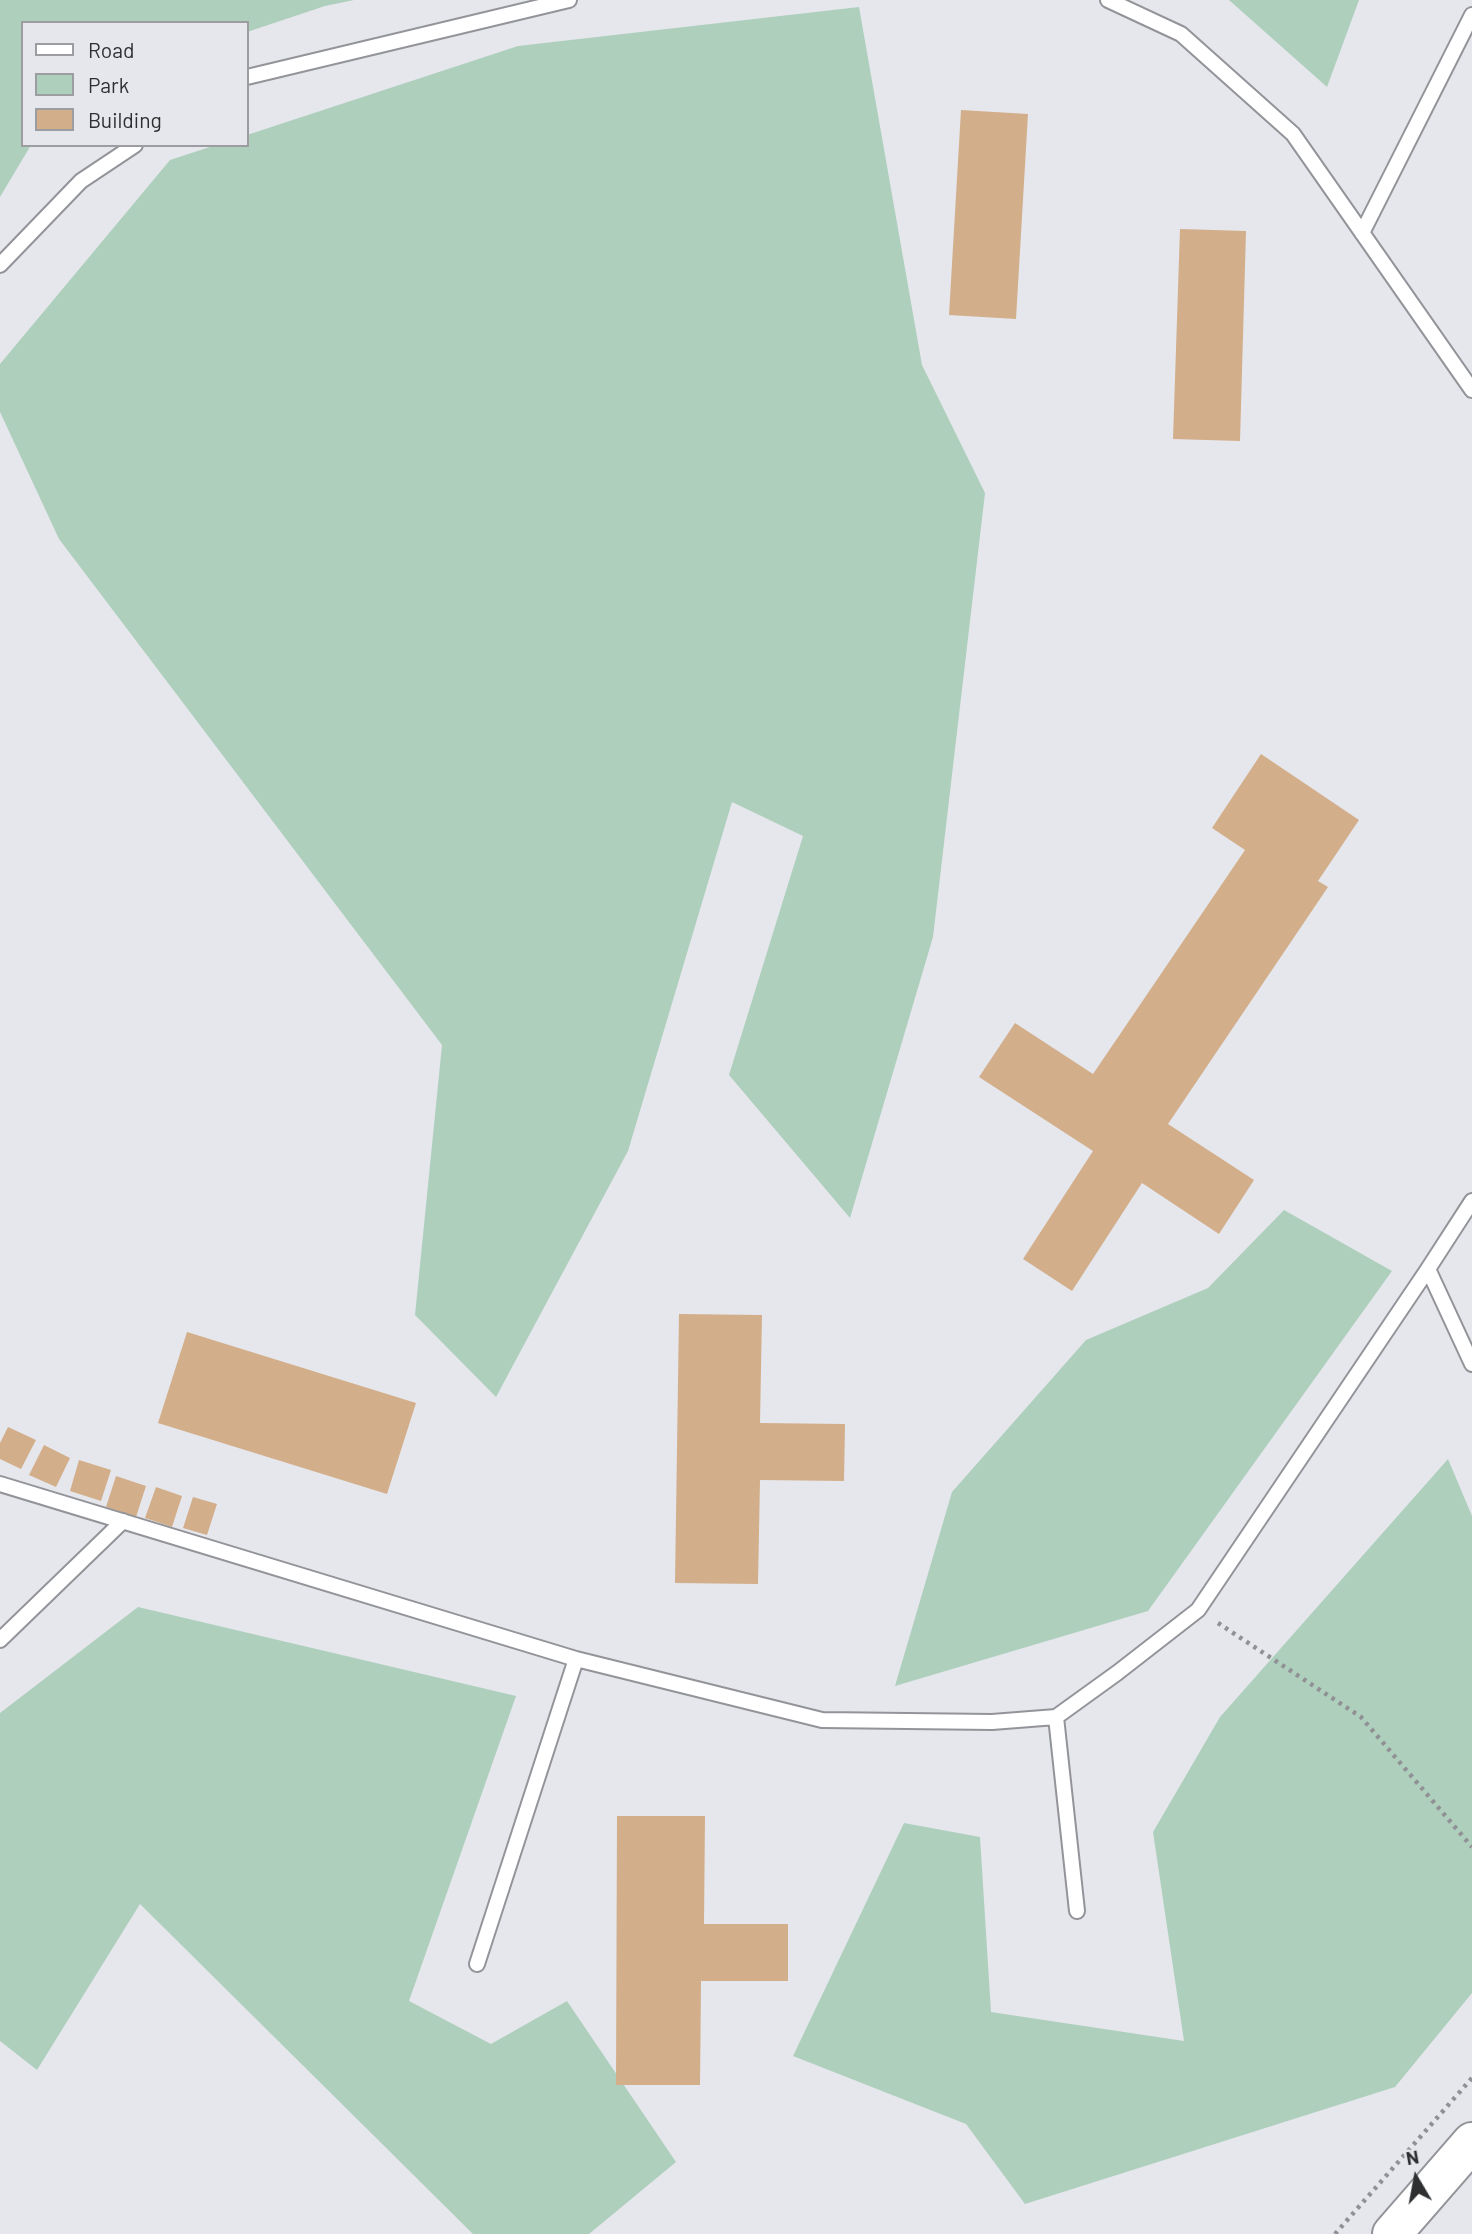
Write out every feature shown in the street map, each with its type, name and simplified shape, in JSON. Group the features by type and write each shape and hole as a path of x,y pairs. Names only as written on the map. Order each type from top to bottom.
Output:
{"street":[{"path":"1392,2234 1472,2142"}],"lane":[{"path":"248,77 569,0"},
{"path":"1108,0 1181,34 1293,134 1472,390"},
{"path":"1362,233 1472,15"},
{"path":"0,265 81,181 132,147"},
{"path":"0,1484 576,1659 822,1720 992,1722 1056,1717 1198,1610 1429,1269 1472,1201"},
{"path":"1429,1269 1472,1364"},
{"path":"0,1640 123,1521"},
{"path":"477,1964 576,1659"},
{"path":"1056,1717 1077,1911"}],"path":[{"path":"1198,1610 1361,1717 1472,1847"},
{"path":"1335,2234 1472,2078"}],"green space":[{"path":"0,0 354,0 325,6 248,32 248,21 21,21 21,147 30,147 0,197"},
{"path":"1229,0 1359,0 1327,87"},
{"path":"859,7 922,365 985,493 933,937 850,1218 729,1075 803,836 732,802 628,1151 496,1397 415,1315 442,1045 59,539 0,412 0,364 170,160 210,147 248,147 248,135 518,46"},
{"path":"1284,1210 1392,1271 1148,1611 895,1686 952,1492 1086,1340 1208,1288"},
{"path":"1448,1459 1472,1516 1472,1993 1395,2087 1025,2204 966,2124 793,2056 904,1823 980,1837 991,2012 1184,2041 1153,1832 1220,1717"},
{"path":"138,1607 516,1696 409,2001 491,2044 567,2001 676,2162 589,2234 473,2234 140,1904 37,2070 0,2041 0,1713"}],"building":[{"path":"961,110 1028,114 1016,319 949,315"},
{"path":"1180,229 1246,231 1240,441 1173,439"},
{"path":"1261,754 1359,820 1318,881 1328,887 1168,1124 1254,1180 1219,1234 1142,1183 1072,1291 1023,1259 1093,1151 979,1077 1015,1023 1093,1074 1245,850 1212,828"},
{"path":"679,1314 762,1315 760,1423 845,1424 844,1481 760,1480 758,1584 675,1583"},
{"path":"187,1332 416,1403 387,1494 158,1423"},
{"path":"8,1427 36,1440 21,1469 0,1459 0,1443"},
{"path":"44,1445 70,1458 56,1487 29,1475"},
{"path":"79,1460 111,1470 101,1501 70,1491"},
{"path":"116,1476 146,1486 136,1517 106,1507"},
{"path":"156,1487 182,1496 172,1527 145,1518"},
{"path":"193,1497 217,1504 207,1535 183,1528"},
{"path":"617,1816 705,1816 704,1924 788,1924 788,1981 701,1981 700,2085 616,2085"}]}
